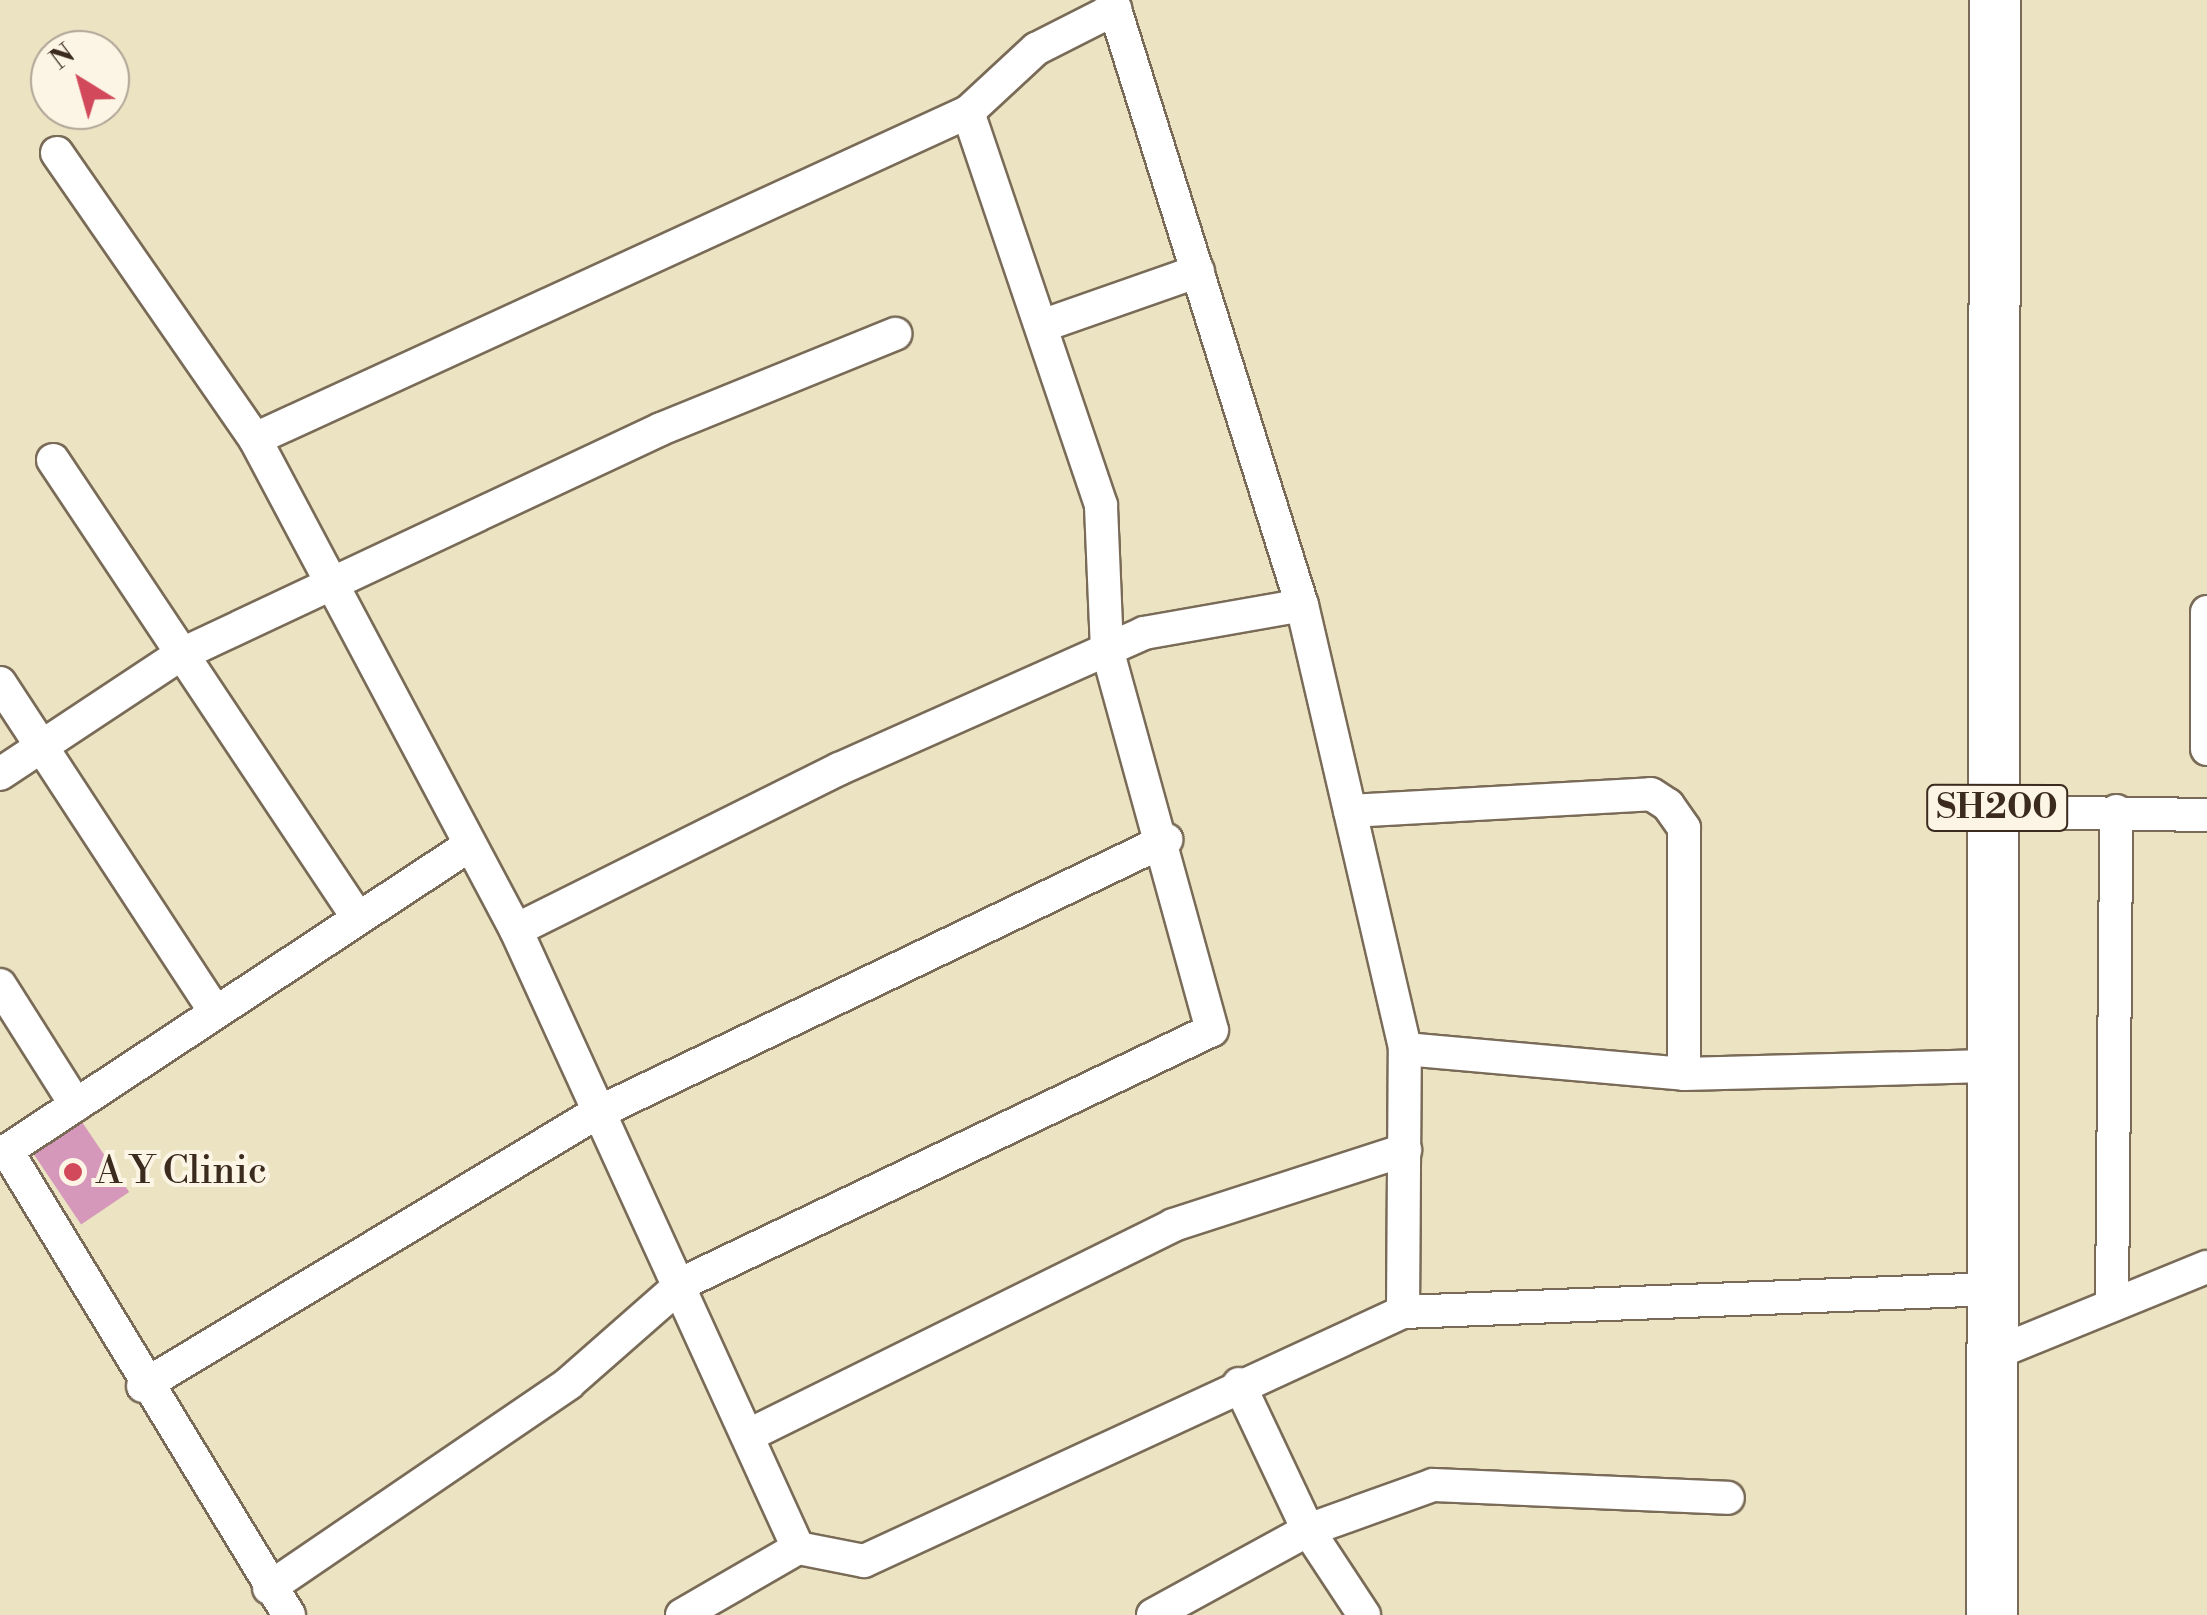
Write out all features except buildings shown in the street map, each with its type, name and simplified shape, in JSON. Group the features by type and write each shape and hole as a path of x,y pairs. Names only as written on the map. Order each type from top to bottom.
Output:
{"main road":[{"name":"SH200","path":"1992,1615 1996,0"}],"street":[{"path":"255,440 968,112 1036,50 1113,5 1302,606 1405,1049 1403,1312"},
{"path":"269,1588 569,1383 683,1283 1205,1038 1215,1020 1166,840 1107,650 1101,505 1047,324 968,112"},
{"path":"57,153 255,440 516,930 593,1115 683,1283 798,1548"},
{"path":"1047,324 1198,272"},
{"path":"0,774 180,656 662,429 894,334"},
{"path":"53,460 358,918"},
{"path":"516,930 839,769 1144,633 1302,606"},
{"path":"2207,612 2207,749"},
{"path":"0,683 215,1012"},
{"path":"1350,811 1651,794 1668,804 1684,828 1684,1074"},
{"path":"2112,1306 2116,811"},
{"path":"1996,812 2207,815"},
{"path":"142,1386 593,1115 1166,840"},
{"path":"289,1615 142,1386 3,1153 470,844"},
{"path":"0,985 76,1104"},
{"path":"1405,1049 1684,1074 1995,1066"},
{"path":"749,1434 1173,1225 1406,1150"},
{"path":"1991,1355 2207,1267"},
{"path":"682,1615 721,1605 798,1548 864,1561 1239,1384 1403,1312 1993,1289"},
{"path":"1239,1384 1308,1530 1364,1615"},
{"path":"1153,1615 1308,1530 1432,1485 1728,1498"}],"place":[{"name":"A Y Clinic","path":"73,1172"}]}
